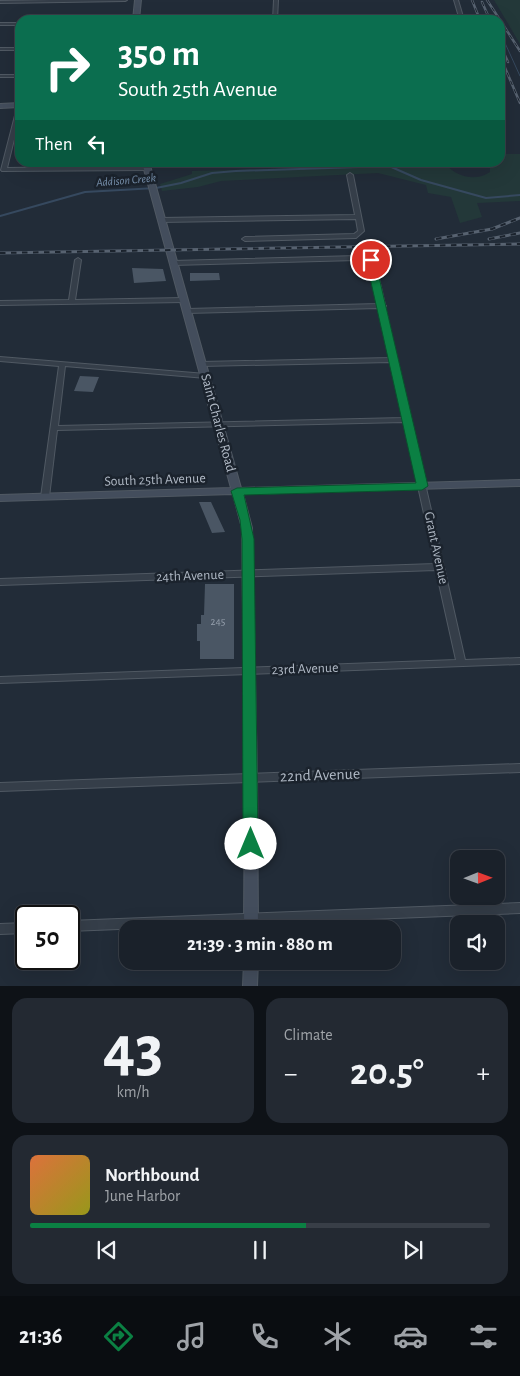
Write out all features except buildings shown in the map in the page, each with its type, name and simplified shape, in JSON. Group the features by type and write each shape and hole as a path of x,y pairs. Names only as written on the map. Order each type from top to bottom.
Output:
{"main road":[{"path":"136,15 138,0"},
{"path":"0,106 15,105"},
{"name":"Saint Charles Road","path":"147,167 247,528 249,574 251,920"},
{"name":"South 25th Avenue","path":"0,498 520,483"},
{"path":"250,970 250,986"}],"street":[{"path":"0,2 124,0"},
{"path":"275,15 276,0"},
{"path":"456,0 461,15"},
{"path":"0,24 15,24"},
{"path":"0,49 15,49"},
{"path":"0,76 15,76"},
{"path":"15,124 4,170 89,167"},
{"path":"245,239 356,236 361,231 350,175"},
{"path":"161,220 358,217"},
{"name":"Grant Avenue","path":"173,262 369,258 372,262 461,664"},
{"path":"72,302 78,260"},
{"path":"0,304 184,300"},
{"path":"187,311 383,306"},
{"path":"0,360 206,376"},
{"path":"202,364 394,360"},
{"path":"45,497 62,365"},
{"path":"54,428 408,420"},
{"name":"24th Avenue","path":"0,582 440,567"},
{"name":"23rd Avenue","path":"0,680 520,661"},
{"name":"22nd Avenue","path":"0,787 520,768"},
{"path":"318,920 520,908"},
{"path":"80,926 119,925"},
{"path":"0,929 15,928"}],"green space":[{"path":"494,0 520,0 520,44 505,19 505,15 503,15"},
{"path":"505,154 520,154 520,201 477,203 482,217 460,223 451,197 428,193 426,185 378,173 221,181 198,187 162,191 160,184 192,174 192,171 342,167 448,167 460,175 472,177 478,177 490,172 490,167 505,167"}],"waterway":[{"path":"505,43 520,76"},
{"name":"Addison Creek","path":"0,216 85,192 156,188 181,183 212,173 358,167"},
{"name":"Addison Creek","path":"391,167 421,180 486,198 520,195"}],"railway":[{"path":"472,0 478,15"},
{"path":"487,0 497,15"},
{"path":"482,2 488,15"},
{"path":"505,28 520,51"},
{"path":"505,55 508,62"},
{"path":"505,68 520,103"},
{"path":"436,239 492,229 520,218"},
{"path":"489,239 520,233"},
{"path":"0,253 520,244"}],"route":[{"path":"251,844 248,539 246,520 237,491 422,486 383,306 371,260"}]}
